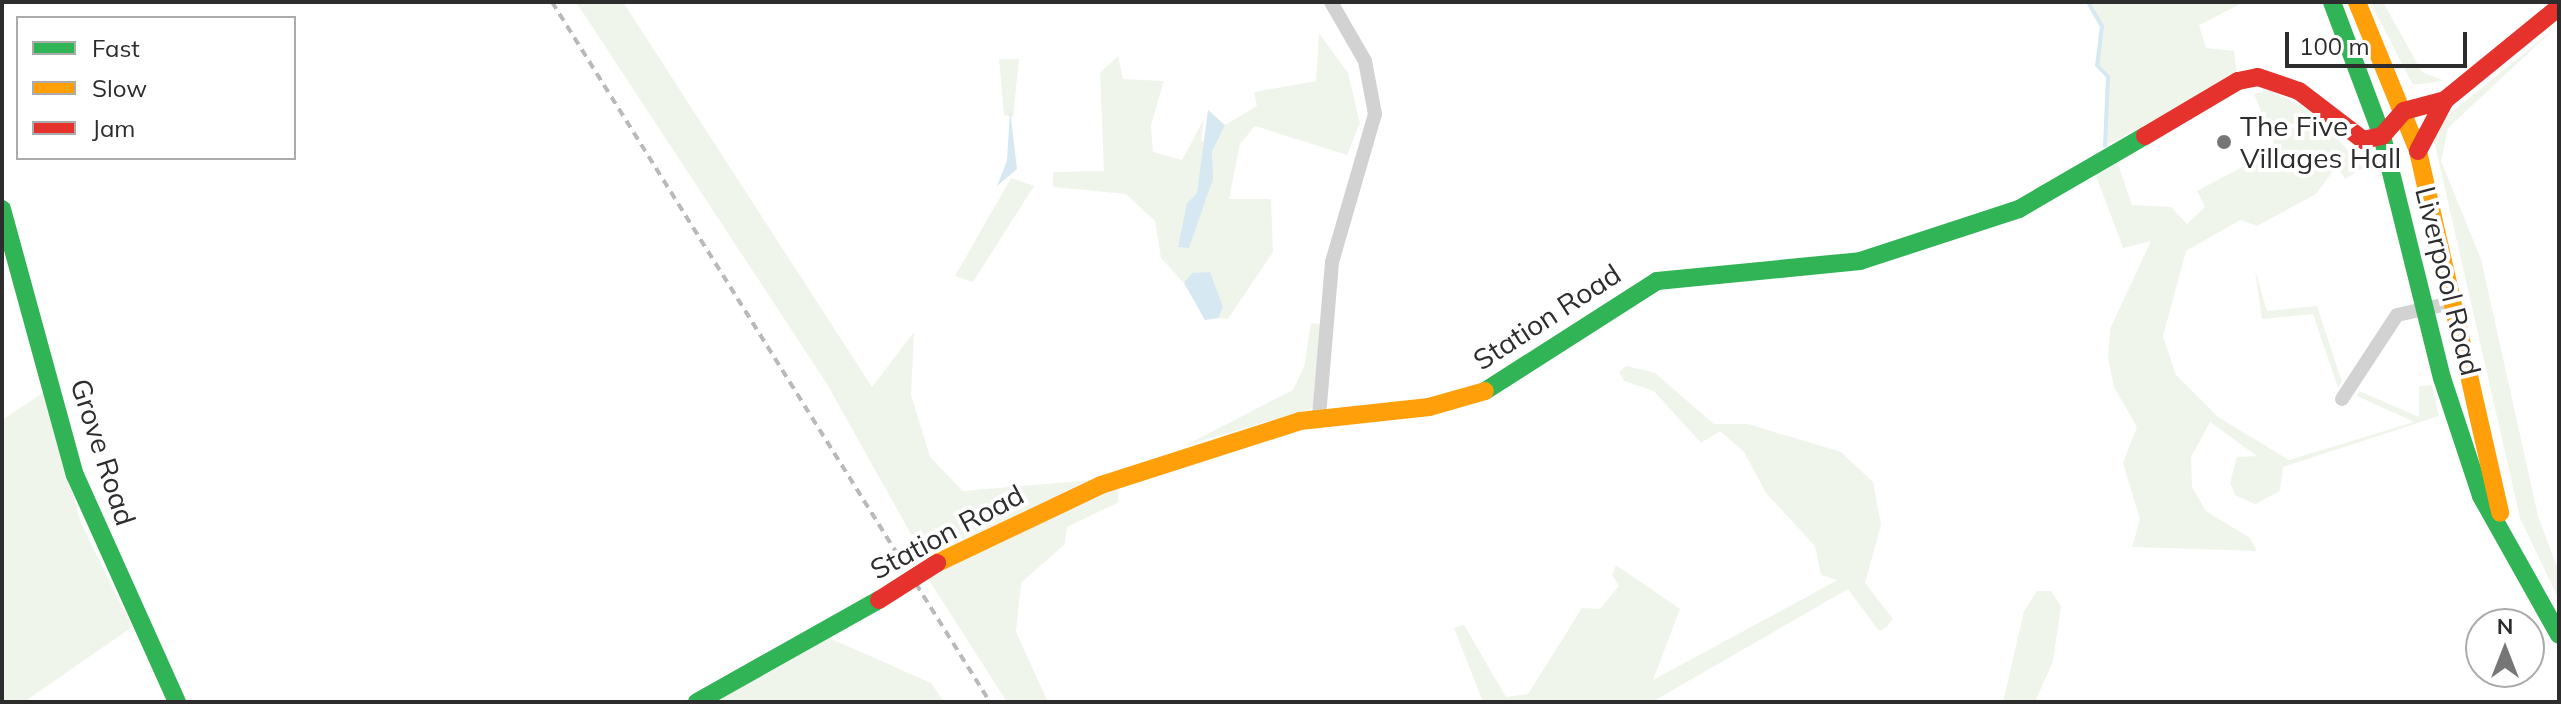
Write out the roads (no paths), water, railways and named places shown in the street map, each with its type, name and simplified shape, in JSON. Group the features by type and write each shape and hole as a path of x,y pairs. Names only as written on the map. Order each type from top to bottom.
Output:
{"main road":[{"name":"Liverpool Road","path":"2332,2 2382,136 2425,307 2481,496 2502,524 2559,635"},
{"name":"Liverpool Road","path":"2357,2 2418,151 2502,524"},
{"path":"2418,151 2445,100 2559,7"},
{"name":"Station Road","path":"697,702 879,600 937,563 1101,485 1319,417 1429,407 1482,393 1657,281 1860,261 2019,209 2238,81 2258,77 2299,91 2353,138 2382,136"},
{"path":"2382,136 2404,111 2445,100"},
{"path":"2338,126 2356,125 2373,109"},
{"name":"Grove Road","path":"2,209 75,475 177,702"}],"street":[{"path":"1319,417 1332,262 1375,114 1365,61 1331,2"},
{"path":"2342,399 2397,315 2451,303"}],"waterway":[{"path":"2088,2 2102,26 2097,65 2108,77 2105,146"}],"railway":[{"path":"552,2 990,702"}],"place":[{"name":"The Five Villages Hall","path":"2224,142"}]}
